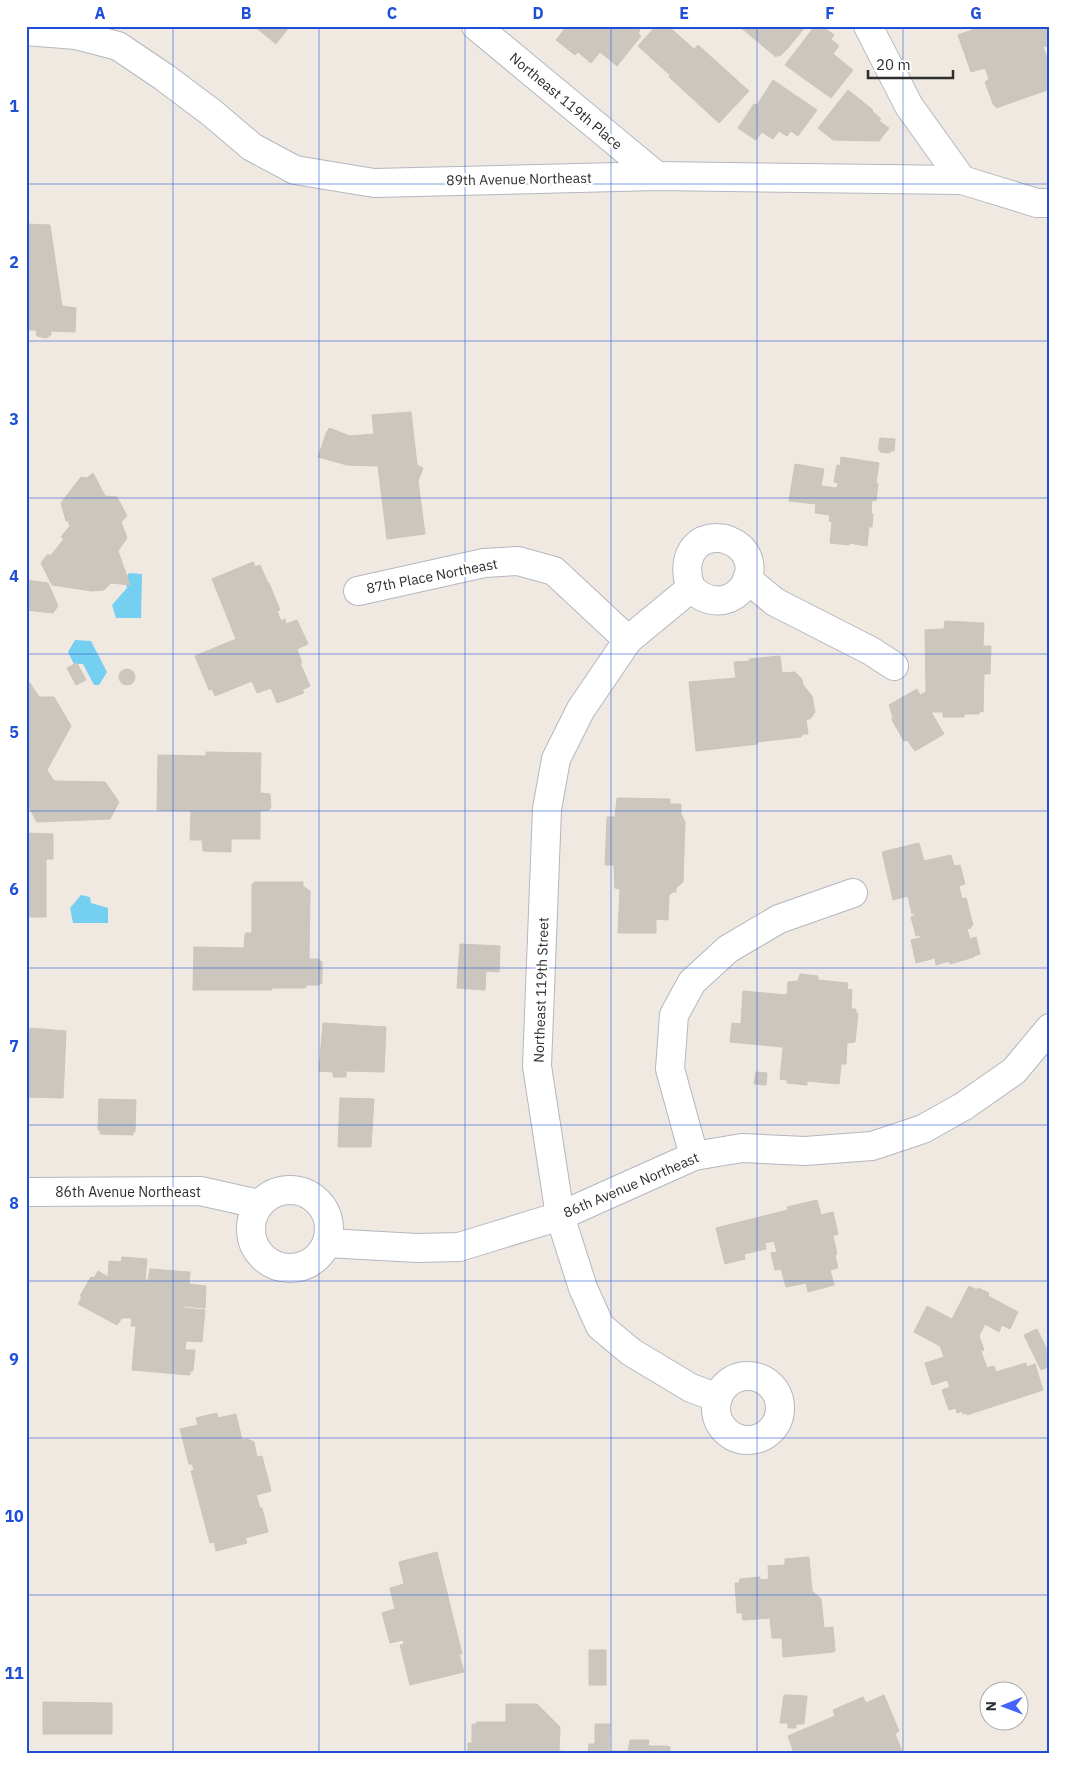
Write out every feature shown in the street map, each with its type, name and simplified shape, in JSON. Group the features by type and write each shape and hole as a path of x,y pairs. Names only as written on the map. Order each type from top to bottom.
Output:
{"street":[{"name":"Northeast 119th Place","path":"476,26 657,176"},
{"path":"868,26 909,106 962,180"},
{"name":"89th Avenue Northeast","path":"26,31 76,35 118,46 171,82 252,147 295,170 374,182 657,176 962,180 1037,203 1050,203"},
{"path":"715,537 726,538 744,551 748,561 749,572 740,592 720,601 709,600 691,588 686,566 689,556 704,540 715,537"},
{"name":"87th Place Northeast","path":"358,591 484,563 518,561 554,570 628,640"},
{"path":"747,579 775,602 871,651 894,666"},
{"name":"Northeast 119th Street","path":"691,588 628,640 581,708 556,759 547,809 537,1066 560,1216 583,1288 600,1326 631,1352 691,1388 718,1398"},
{"path":"694,1156 670,1069 674,1015 692,982 728,949 778,918 853,893"},
{"name":"86th Avenue Northeast","path":"327,1243 417,1248 459,1247 560,1216 694,1156 742,1148 805,1151 872,1146 923,1129 964,1106 1014,1071 1050,1028"},
{"path":"280,1190 299,1190 315,1198 324,1207 330,1231 327,1243 321,1254 312,1262 300,1267 276,1266 265,1260 257,1250 252,1239 252,1220 259,1204 269,1195 280,1190"},
{"name":"86th Avenue Northeast","path":"26,1192 200,1191 259,1204"}],"water":[{"path":"129,573 142,574 141,618 116,618 112,605 127,588 125,579"},
{"path":"75,640 91,641 107,672 99,685 94,685 83,664 74,664 68,652"},
{"path":"81,895 90,897 91,903 108,908 108,923 73,923 70,908"}],"building":[{"path":"254,26 290,26 276,44"},
{"path":"567,26 635,26 640,30 638,33 641,36 617,66 600,52 591,63 578,52 575,55 556,40"},
{"path":"656,26 668,26 694,49 698,45 749,91 719,123 638,46"},
{"path":"739,26 806,26 788,48 780,56 776,57"},
{"path":"815,26 822,26 834,35 831,39 839,46 833,54 853,70 831,98 785,65"},
{"path":"983,26 1050,26 1050,45 1043,47 1050,66 1050,89 996,108 985,82 989,79 985,68 971,72 958,35"},
{"path":"773,80 817,110 798,136 791,131 787,136 779,131 773,139 762,132 756,140 738,128 754,104 757,105"},
{"path":"848,90 873,110 881,119 879,121 889,128 879,141 833,140 818,128"},
{"path":"26,224 50,225 62,306 76,308 75,332 51,331 51,335 46,338 37,336 36,330 26,330"},
{"path":"411,412 417,465 423,468 418,481 425,534 387,539 378,466 347,465 318,457 329,428 350,436 374,434 372,415"},
{"path":"880,438 895,439 894,451 890,451 890,453 880,452 878,449"},
{"path":"841,457 879,463 876,501 872,500 872,527 869,527 867,546 849,543 849,545 830,543 832,522 829,521 830,515 815,513 816,504 789,501 795,464 824,469 821,486 837,488 838,483 834,482 837,465 840,466"},
{"path":"93,473 105,496 117,497 127,516 121,522 127,538 118,551 130,585 111,583 104,590 92,591 52,585 41,563 47,555 51,555 64,539 61,537 70,526 68,521 66,521 61,503 81,477 87,478"},
{"path":"253,562 255,567 260,565 269,583 280,610 277,611 281,621 285,619 286,624 297,620 308,644 297,649 302,663 300,663 310,686 302,690 304,693 277,703 271,688 257,693 252,681 215,696 212,689 209,690 195,656 236,639 212,579"},
{"path":"26,580 48,583 58,606 53,613 26,610"},
{"path":"945,621 984,623 983,646 991,646 990,674 984,674 983,712 980,711 979,714 964,714 964,717 943,717 943,712 931,712 944,734 915,751 907,740 904,741 892,720 893,717 889,705 917,689 920,695 926,692 925,630 944,629"},
{"path":"780,656 782,673 795,672 802,679 803,685 812,696 815,712 810,719 806,719 808,734 803,734 801,737 757,742 758,744 696,751 689,682 736,678 734,662"},
{"path":"77,663 86,680 76,685 67,668"},
{"path":"127,669 133,671 135,677 133,683 127,685 121,683 119,677 121,671"},
{"path":"26,683 30,683 39,697 54,697 71,726 47,770 54,781 105,782 119,802 110,819 37,822 26,802"},
{"path":"206,752 261,753 260,793 270,794 271,807 269,810 260,811 260,839 231,839 231,852 203,851 202,840 190,840 191,811 157,810 158,755 206,756"},
{"path":"617,798 670,799 670,804 681,804 681,814 685,822 683,882 676,888 676,892 669,895 668,920 656,919 656,933 618,933 620,889 615,888 614,865 605,865 607,817 615,817"},
{"path":"26,833 53,834 53,859 46,859 46,917 26,917"},
{"path":"919,843 924,861 951,855 954,866 960,865 965,884 959,886 962,899 966,898 973,925 967,929 970,939 976,937 980,954 950,964 949,961 936,965 935,958 916,963 911,940 920,938 920,935 916,936 911,917 915,915 914,913 912,914 908,896 893,900 882,852"},
{"path":"254,882 303,882 303,886 310,891 309,959 318,959 322,962 322,983 307,985 305,988 272,988 272,990 193,990 194,947 244,948 246,933 252,933 252,884"},
{"path":"460,944 500,946 499,972 486,971 485,990 457,988"},
{"path":"800,974 818,976 818,980 848,983 847,989 852,990 851,1009 856,1009 856,1013 858,1013 855,1042 847,1043 846,1064 841,1064 839,1084 807,1081 807,1085 787,1083 787,1080 780,1079 783,1047 730,1042 732,1023 741,1024 743,991 787,995 788,982 798,981"},
{"path":"323,1023 386,1027 384,1072 346,1071 346,1077 333,1077 333,1072 319,1071"},
{"path":"30,1028 66,1031 63,1098 26,1097 27,1030 30,1031"},
{"path":"756,1072 767,1073 766,1085 754,1084"},
{"path":"340,1098 374,1099 371,1147 338,1147"},
{"path":"99,1099 136,1100 135,1132 133,1132 133,1135 100,1134 100,1130 98,1130"},
{"path":"817,1200 821,1215 833,1212 838,1234 833,1236 838,1268 830,1270 834,1285 808,1292 806,1283 786,1287 781,1269 775,1270 771,1253 777,1252 774,1241 765,1243 766,1249 744,1254 745,1259 725,1264 716,1228 788,1210 787,1207"},
{"path":"122,1257 147,1259 145,1280 148,1280 150,1269 190,1272 189,1284 206,1286 205,1308 184,1306 184,1308 205,1310 202,1342 186,1341 185,1350 195,1350 193,1371 190,1371 190,1375 132,1370 136,1326 131,1326 132,1318 122,1318 117,1325 78,1304 82,1297 80,1296 91,1277 94,1278 98,1271 108,1277 109,1261 121,1262"},
{"path":"969,1286 989,1293 988,1296 1018,1312 1010,1329 1002,1325 999,1332 985,1324 979,1336 984,1350 981,1351 987,1368 994,1366 996,1372 1026,1363 1027,1367 1035,1364 1043,1390 967,1415 966,1413 963,1414 962,1411 957,1413 956,1408 949,1410 942,1390 950,1387 947,1380 932,1385 925,1363 944,1357 940,1346 914,1332 927,1306 952,1319"},
{"path":"1037,1329 1050,1356 1050,1366 1041,1370 1024,1335"},
{"path":"217,1413 218,1418 236,1414 242,1440 247,1439 254,1442 257,1457 262,1456 271,1491 256,1495 260,1508 262,1508 268,1532 245,1538 247,1543 216,1551 214,1542 210,1543 191,1471 194,1470 192,1464 189,1464 180,1429 198,1425 196,1418"},
{"path":"437,1552 462,1654 459,1654 464,1672 410,1685 400,1645 404,1644 403,1640 390,1643 382,1613 395,1609 390,1588 404,1584 399,1562"},
{"path":"809,1557 812,1591 821,1599 824,1628 833,1627 835,1651 783,1657 782,1638 772,1638 770,1618 743,1620 742,1613 737,1613 735,1583 739,1583 740,1579 760,1577 760,1580 769,1579 768,1566 785,1565 785,1559"},
{"path":"589,1650 606,1650 606,1685 589,1685"},
{"path":"784,1695 807,1696 804,1724 796,1724 796,1728 788,1728 788,1723 780,1723"},
{"path":"884,1695 899,1731 895,1734 903,1753 794,1753 788,1736 835,1716 833,1710 863,1697 866,1703"},
{"path":"43,1702 112,1703 112,1734 43,1734"},
{"path":"506,1704 537,1704 560,1727 559,1751 563,1751 563,1753 468,1753 468,1743 472,1743 472,1724 476,1725 476,1722 506,1722"},
{"path":"595,1724 610,1724 609,1751 628,1751 630,1740 649,1740 648,1746 667,1746 670,1747 670,1753 588,1753 589,1744 595,1744"}]}
